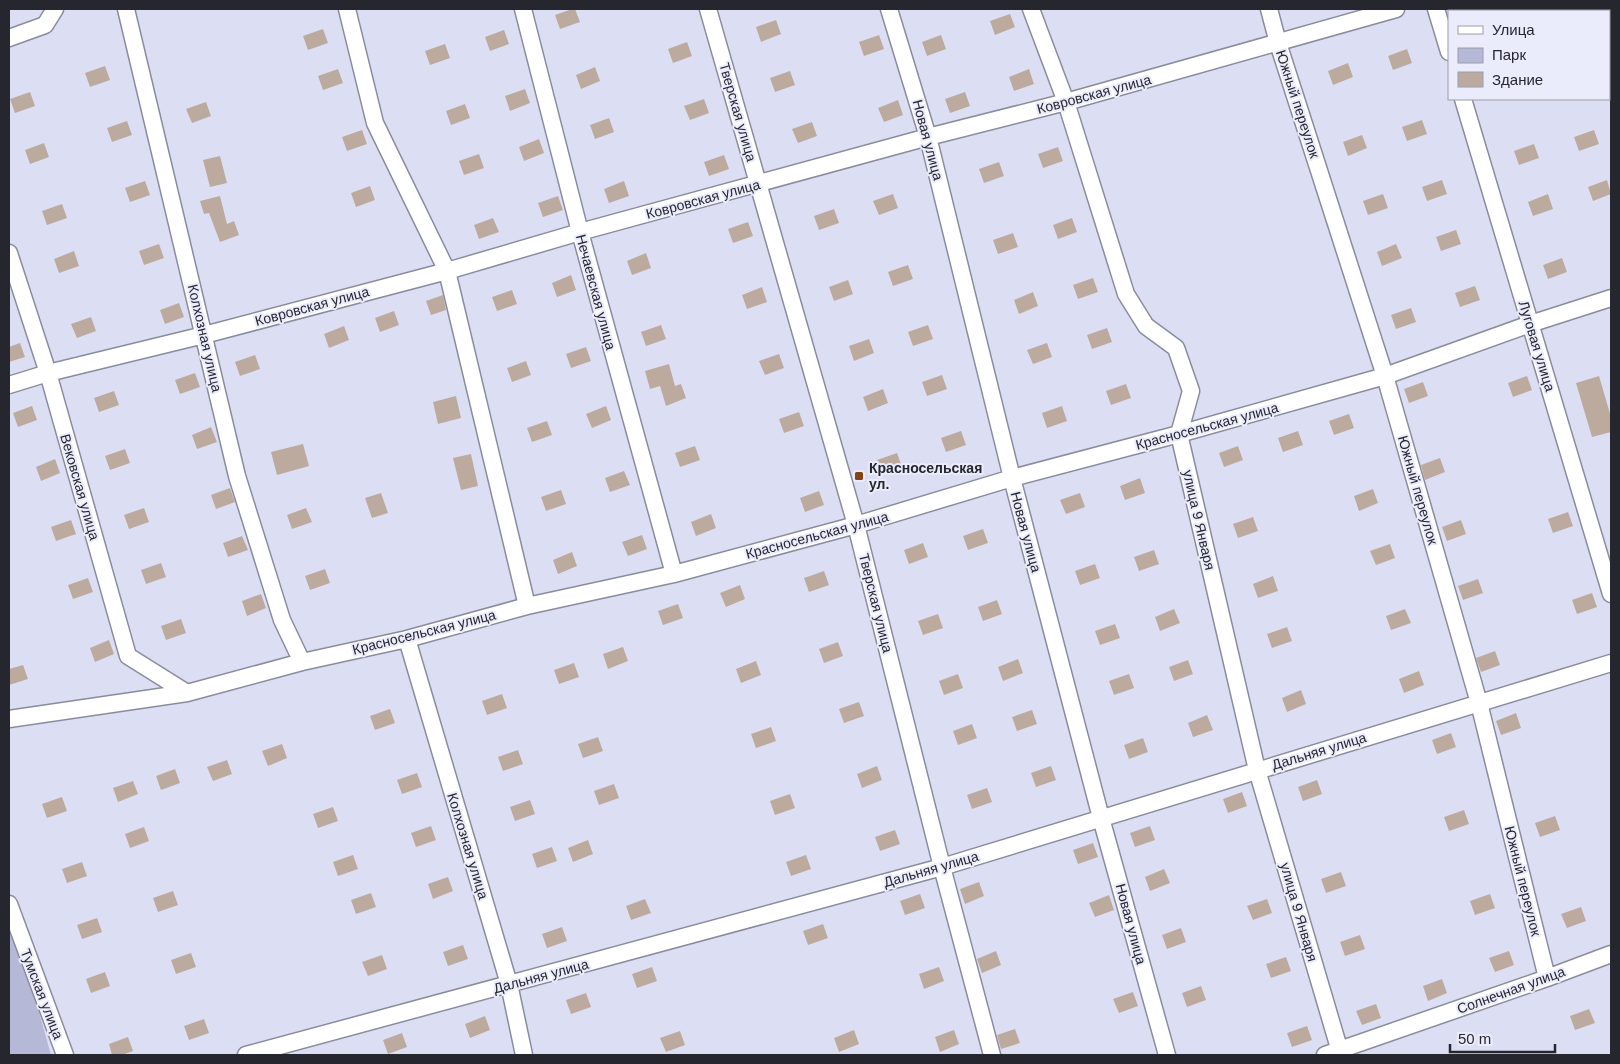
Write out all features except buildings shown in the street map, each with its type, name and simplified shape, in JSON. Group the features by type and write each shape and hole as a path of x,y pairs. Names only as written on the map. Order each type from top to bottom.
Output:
{"street":[{"path":"9,38 45,25 55,9"},
{"name":"Колхозная улица","path":"126,9 237,476 282,620 302,662"},
{"path":"347,9 375,123 447,271 526,606"},
{"name":"Нечаевская улица","path":"523,9 580,232 674,574"},
{"name":"Тверская улица","path":"708,9 856,525 942,867 992,1055"},
{"name":"Новая улица","path":"889,9 928,138 1012,478 1101,818 1167,1055"},
{"path":"1031,9 1066,102 1126,294 1146,326 1176,348 1191,391 1178,434"},
{"name":"Южный переулок","path":"1269,9 1385,376 1479,703 1547,978"},
{"name":"Ковровская улица","path":"9,385 48,373 204,335 447,271 580,232 1066,102 1396,9"},
{"path":"1436,9 1448,49"},
{"name":"Луговая улица","path":"1463,100 1611,594"},
{"name":"Вековская улица","path":"9,253 48,373 128,656 187,693"},
{"name":"Красносельская улица","path":"9,720 187,693 302,662 407,639 526,606 674,574 856,525 1012,478 1385,376 1530,324 1611,298"},
{"name":"улица 9 Января","path":"1178,434 1257,770 1335,1054"},
{"name":"Колхозная улица","path":"407,639 510,984 524,1055"},
{"name":"Дальняя улица","path":"246,1055 942,867 1611,662"},
{"name":"Тумская улица","path":"9,904 66,1055"},
{"name":"Солнечная улица","path":"1335,1054 1611,954"}],"green space":[{"path":"9,904 51,1055 9,1055"}],"place":[{"name":"Красносельская ул.","path":"859,476"}]}
